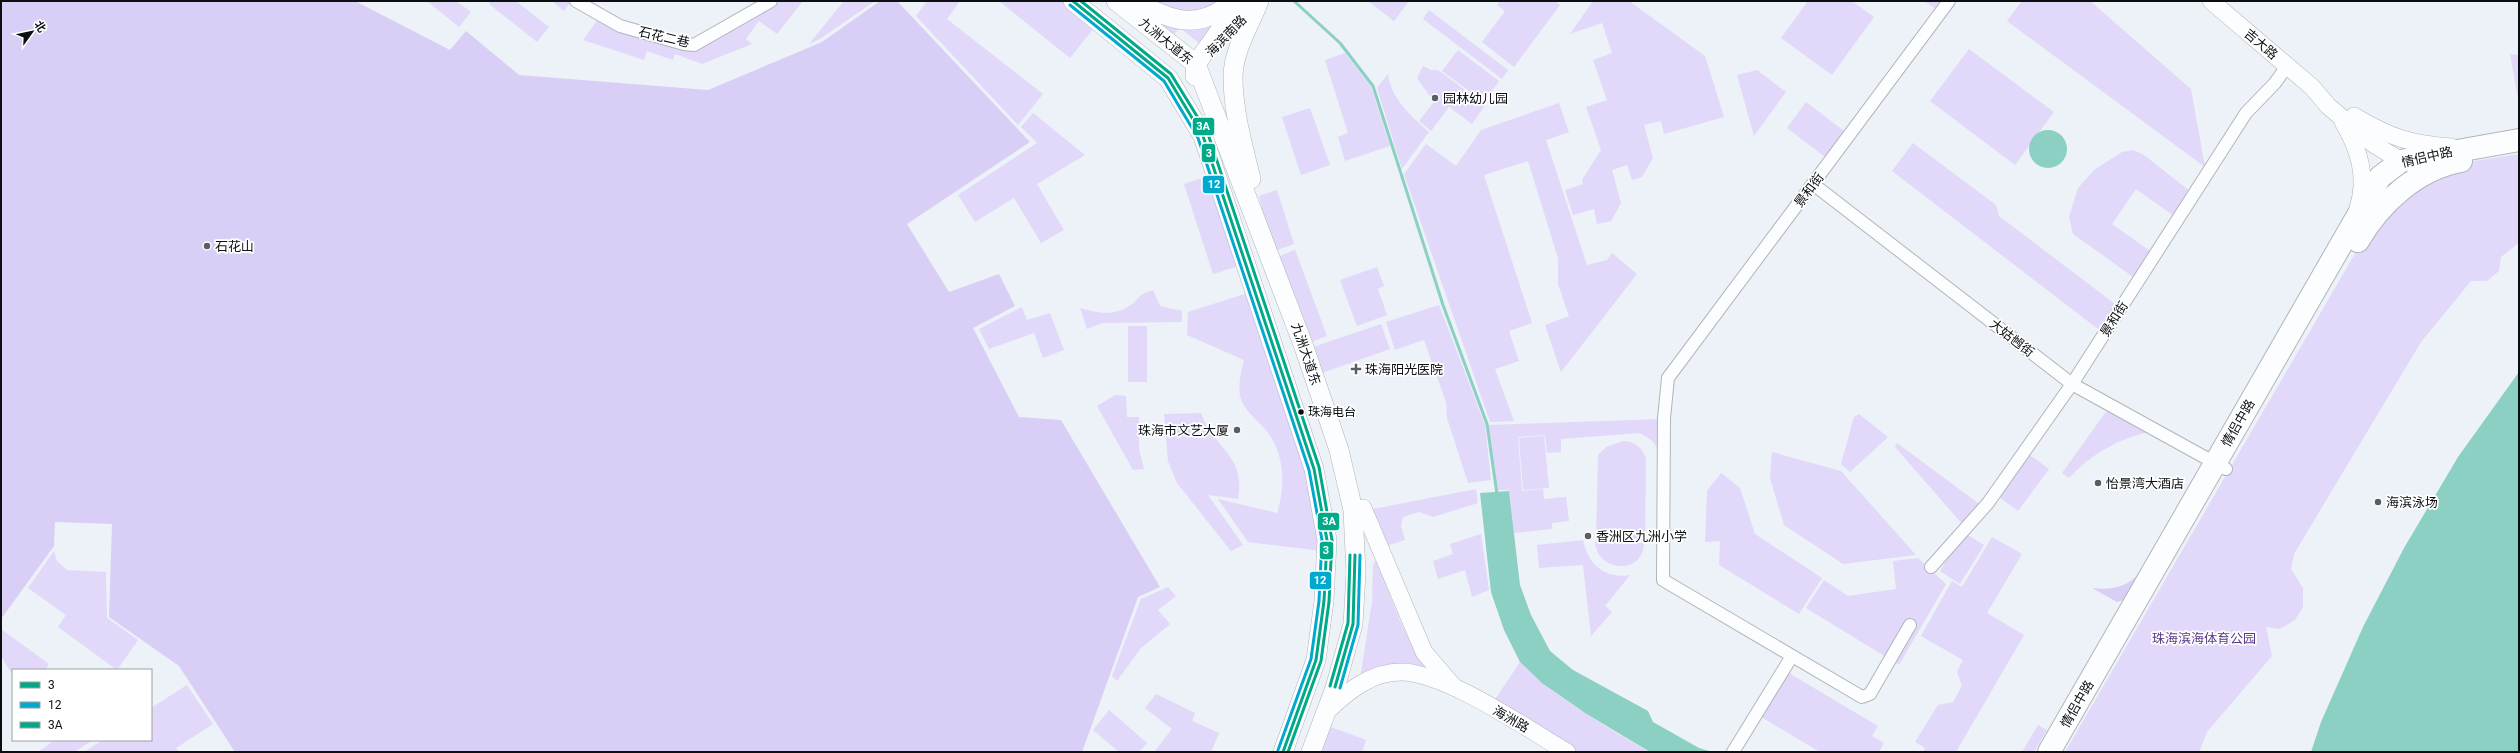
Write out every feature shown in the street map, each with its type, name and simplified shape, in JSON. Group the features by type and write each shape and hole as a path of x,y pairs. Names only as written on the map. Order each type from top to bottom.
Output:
{"highway":[{"path":"2359,227 2408,185 2429,172 2462,155 2519,140"},
{"path":"2462,155 2519,151"},
{"name":"情侣中路","path":"2062,752 2221,466 2359,227 2380,178 2396,161 2462,155"},
{"name":"情侣中路","path":"2049,752 2221,466"}],"main road":[{"name":"九洲大道东","path":"1073,1 1168,78 1203,136 1314,469 1327,540 1324,601 1316,660 1284,752"},
{"name":"九洲大道东","path":"1116,1 1196,64 1304,347 1339,450 1352,510 1356,573 1353,624 1327,712 1311,752"},
{"path":"1135,1 1168,18 1183,22 1204,20 1234,1"},
{"name":"海滨南路","path":"1196,64 1241,1"},
{"path":"1260,1 1241,44 1233,76 1238,124 1269,256"},
{"name":"海滨南路","path":"1196,64 1210,55 1260,1"},
{"name":"吉大路","path":"2211,1 2347,116"},
{"path":"1150,62 1174,66 1196,64 1194,98 1203,136"},
{"path":"2347,116 2396,138 2462,155"},
{"path":"2347,116 2372,143 2396,161"},
{"path":"2347,116 2363,173 2359,227"},
{"path":"1363,508 1424,652 1454,687"},
{"path":"1327,712 1358,684 1385,675 1402,672 1419,674 1454,687"},
{"name":"海洲路","path":"1454,687 1567,752"}],"street":[{"name":"石花二巷","path":"576,1 620,26 684,44 694,45 771,1"},
{"name":"景和街","path":"1792,656 1662,580 1664,418 1668,378 1950,1"},
{"name":"景和街","path":"1931,567 1988,503 2072,384 2246,114 2275,83 2287,66"},
{"name":"大姑乸街","path":"1813,184 2072,384 2221,466"},
{"path":"1733,752 1792,656 1862,697 1870,694 1910,625"}],"green space":[{"path":"427,1 456,1 471,12 459,27"},
{"path":"491,1 516,1 549,27 537,42 489,4"},
{"path":"552,1 572,1 564,11"},
{"path":"779,1 803,1 777,34 759,21 746,39 752,44 702,64 675,54 673,60 647,51 644,60 583,40 598,19 696,48"},
{"path":"844,1 875,1 820,39 809,44"},
{"path":"927,1 960,1 947,19 1043,94 1018,125 916,16"},
{"path":"999,1 1067,1 1097,24 1070,58"},
{"path":"1119,1 1239,1 1204,47 1180,28 1168,40"},
{"path":"1368,1 1409,1 1394,21"},
{"path":"1500,1 1555,1 1560,5 1514,67 1482,42 1505,11 1497,5"},
{"path":"1593,1 1629,1 1705,56 1724,117 1664,134 1661,121 1644,125 1653,158 1642,177 1632,180 1627,165 1612,170 1621,203 1611,221 1597,224 1594,209 1573,215 1565,190 1583,184 1582,180 1601,150 1586,107 1607,100 1593,60 1612,53 1602,23 1570,34"},
{"path":"1808,1 1852,1 1874,17 1832,75 1781,38"},
{"path":"1924,1 1946,1 1939,11"},
{"path":"2022,1 2090,1 2191,89 2205,167 2007,21"},
{"path":"1429,10 1508,70 1502,79 1423,19"},
{"path":"1969,49 2054,112 2015,165 1930,101"},
{"path":"1458,50 1499,81 1484,102 1442,71"},
{"path":"1345,53 1371,87 1390,146 1345,161 1338,137 1348,133 1325,60"},
{"path":"2510,54 2519,55 2519,105"},
{"path":"1423,66 1431,70 1438,70 1485,105 1472,124 1449,107 1431,131 1419,121 1434,102 1417,78"},
{"path":"1757,70 1786,92 1754,136 1737,75"},
{"path":"1388,74 1393,91 1398,99 1409,113 1429,132 1402,169 1377,88"},
{"path":"1806,102 1848,134 1829,160 1787,128"},
{"path":"1559,103 1569,132 1546,140 1587,265 1607,260 1612,253 1637,274 1561,372 1545,325 1569,316 1558,284 1558,258 1528,161 1484,175 1532,323 1509,331 1519,361 1495,369 1514,421 1490,422 1404,174 1426,144 1456,166 1481,130"},
{"path":"1310,108 1330,165 1301,175 1282,117"},
{"path":"1033,113 1085,155 1037,184 1064,230 1041,243 1014,198 975,222 958,195 1037,143 1021,127"},
{"path":"1913,143 1996,205 1999,216 2115,304 2098,329 1892,171"},
{"path":"2133,150 2144,155 2191,192 2174,216 2136,189 2112,224 2153,253 2136,279 2073,234 2069,217 2078,188 2094,170 2122,152"},
{"name":"珠海滨海体育公园","path":"2519,154 2519,243 2501,257 2499,271 2487,281 2471,281 2421,342 2294,554 2291,569 2303,588 2303,607 2295,620 2280,629 2266,627 2272,656 2207,732 2199,752 2065,752 2360,245 2392,202 2468,162"},
{"path":"1212,175 1242,265 1213,274 1184,184"},
{"path":"1277,190 1294,244 1272,252 1259,196"},
{"path":"1295,250 1327,336 1306,344 1274,258"},
{"path":"1377,267 1384,286 1378,289 1387,315 1357,326 1340,280"},
{"path":"1153,290 1160,306 1182,311 1182,322 1102,323 1087,329 1080,308 1112,313 1124,309 1134,303 1144,293"},
{"path":"1251,292 1310,469 1323,551 1248,542 1218,499 1277,513 1282,492 1282,469 1276,447 1271,437 1244,405 1240,396 1240,382 1244,360 1187,335 1188,312"},
{"path":"1439,305 1485,425 1491,480 1468,483 1447,418 1446,402 1424,340 1395,350 1386,322"},
{"path":"1022,307 1027,320 1050,313 1064,350 1043,358 1034,333 989,349 979,329"},
{"path":"1381,324 1390,349 1319,374 1310,348"},
{"path":"1128,326 1147,326 1147,382 1128,382"},
{"path":"1115,395 1126,396 1127,417 1139,417 1139,449 1144,469 1133,470 1097,406"},
{"path":"2108,409 2149,432 2116,443 2086,462 2069,478 2062,473"},
{"path":"1201,413 1213,435 1233,462 1237,472 1239,484 1238,499 1208,495 1243,545 1231,551 1177,483 1168,461 1164,414"},
{"path":"1859,414 1888,437 1850,472 1841,464 1854,417"},
{"path":"1662,419 1662,450 1658,449 1650,439 1639,433 1561,439 1561,452 1547,453 1545,435 1518,437 1522,491 1543,489 1544,499 1566,497 1569,521 1552,523 1552,529 1514,533 1509,490 1498,490 1488,425"},
{"path":"1544,436 1549,488 1523,490 1519,438"},
{"path":"1623,441 1631,442 1638,446 1645,455 1646,459 1645,541 1596,540 1598,455 1606,447"},
{"path":"1897,443 1982,506 1964,526 1895,447"},
{"path":"1772,452 1841,471 1916,555 1843,564 1784,525 1770,478"},
{"path":"2030,455 2049,469 2018,511 1999,497"},
{"path":"1721,473 1740,488 1755,534 1822,578 1799,614 1719,565 1720,541 1705,542 1707,491"},
{"path":"1476,489 1478,503 1433,517 1419,512 1403,517 1401,526 1405,540 1383,547 1368,510"},
{"path":"1963,532 1984,545 1960,584 1940,571"},
{"path":"1481,534 1489,590 1472,597 1465,570 1438,579 1433,561 1453,554 1450,544"},
{"path":"1992,537 2022,554 1987,613 2024,635 1956,752 1923,752 1925,748 1915,742 1938,705 1953,702 1962,686 1957,672 1963,660 1921,636 1952,581 1962,587"},
{"path":"1583,540 1585,549 1593,563 1599,568 1612,575 1630,575 1605,606 1612,612 1591,636 1583,565 1539,568 1537,545"},
{"path":"1595,542 1644,543 1642,554 1636,561 1629,565 1620,566 1611,564 1603,559 1598,552"},
{"path":"54,551 57,561 67,570 106,572 107,618 138,640 118,669 116,669 58,627 66,615 28,588"},
{"path":"1918,558 1946,584 1899,665 1806,608 1824,580 1848,596 1896,589 1893,561"},
{"path":"1376,561 1400,621 1412,646 1427,665 1426,669 1408,667 1399,663 1395,668 1360,679 1372,602 1373,564"},
{"path":"1168,587 1176,596 1158,610 1170,624 1141,648 1117,681 1112,676 1141,599"},
{"path":"1,629 49,664 46,669 12,669 12,674 1,656"},
{"path":"1520,662 1535,676 1566,700 1598,722 1649,752 1567,752 1490,707"},
{"path":"1787,672 1878,726 1872,736 1884,743 1879,752 1820,752 1761,717"},
{"path":"187,685 213,724 176,748 179,752 84,752 101,741 152,741 152,707"},
{"path":"1156,694 1195,713 1192,721 1219,733 1211,752 1154,752 1172,729 1145,708"},
{"path":"1109,710 1147,743 1139,752 1119,752 1093,730"},
{"path":"1325,725 1366,740 1362,752 1315,752"},
{"path":"2038,725 2047,730 2034,752 2022,752"},
{"path":"54,741 91,741 74,752 38,752"}],"shaded area":[{"path":"1,1 355,1 450,50 466,31 519,75 708,90 822,42 880,1 897,1 1030,142 907,224 949,292 999,274 1015,306 973,328 1019,417 1061,420 1160,587 1138,597 1082,752 235,752 179,666 109,617 112,524 55,522 54,546 1,619"},
{"path":"2044,130 2052,130 2062,135 2066,142 2066,156 2062,163 2052,168 2044,168 2034,163 2032,160 2029,153 2029,145 2034,135 2037,133"},
{"path":"2519,372 2519,752 2311,752 2321,722 2363,627 2404,548 2458,457"},
{"path":"1509,491 1520,585 1531,615 1550,651 1573,670 1648,711 1653,722 1699,748 1712,752 1650,752 1585,713 1542,683 1520,662 1504,630 1491,592 1480,493"},
{"path":"2140,572 2127,599 2117,602 2092,588 2106,589 2124,585 2130,582"}],"waterway":[{"path":"1294,1 1340,43 1373,86 1443,305 1487,424 1497,494"}],"transit line":[{"name":"3","path":"1073,1 1168,78 1203,136 1314,469 1327,540 1324,601 1316,660 1283,752"},
{"name":"3A","path":"1081,1 1171,74 1208,134 1319,467 1332,540 1329,602 1321,661 1288,752"},
{"name":"12","path":"1070,5 1164,81 1198,138 1309,470 1322,540 1319,601 1311,659 1278,750"},
{"name":"3A","path":"1330,686 1348,623 1350,555"},
{"name":"3","path":"1335,687 1353,624 1355,555"},
{"name":"12","path":"1340,688 1358,625 1360,555"}],"place":[{"name":"园林幼儿园","path":"1435,98"},
{"name":"石花山","path":"207,246"},
{"name":"珠海阳光医院","path":"1356,369"},
{"name":"珠海电台","path":"1301,412"},
{"name":"珠海市文艺大厦","path":"1237,430"},
{"name":"怡景湾大酒店","path":"2098,483"},
{"name":"海滨泳场","path":"2378,502"},
{"name":"香洲区九洲小学","path":"1588,536"}]}
